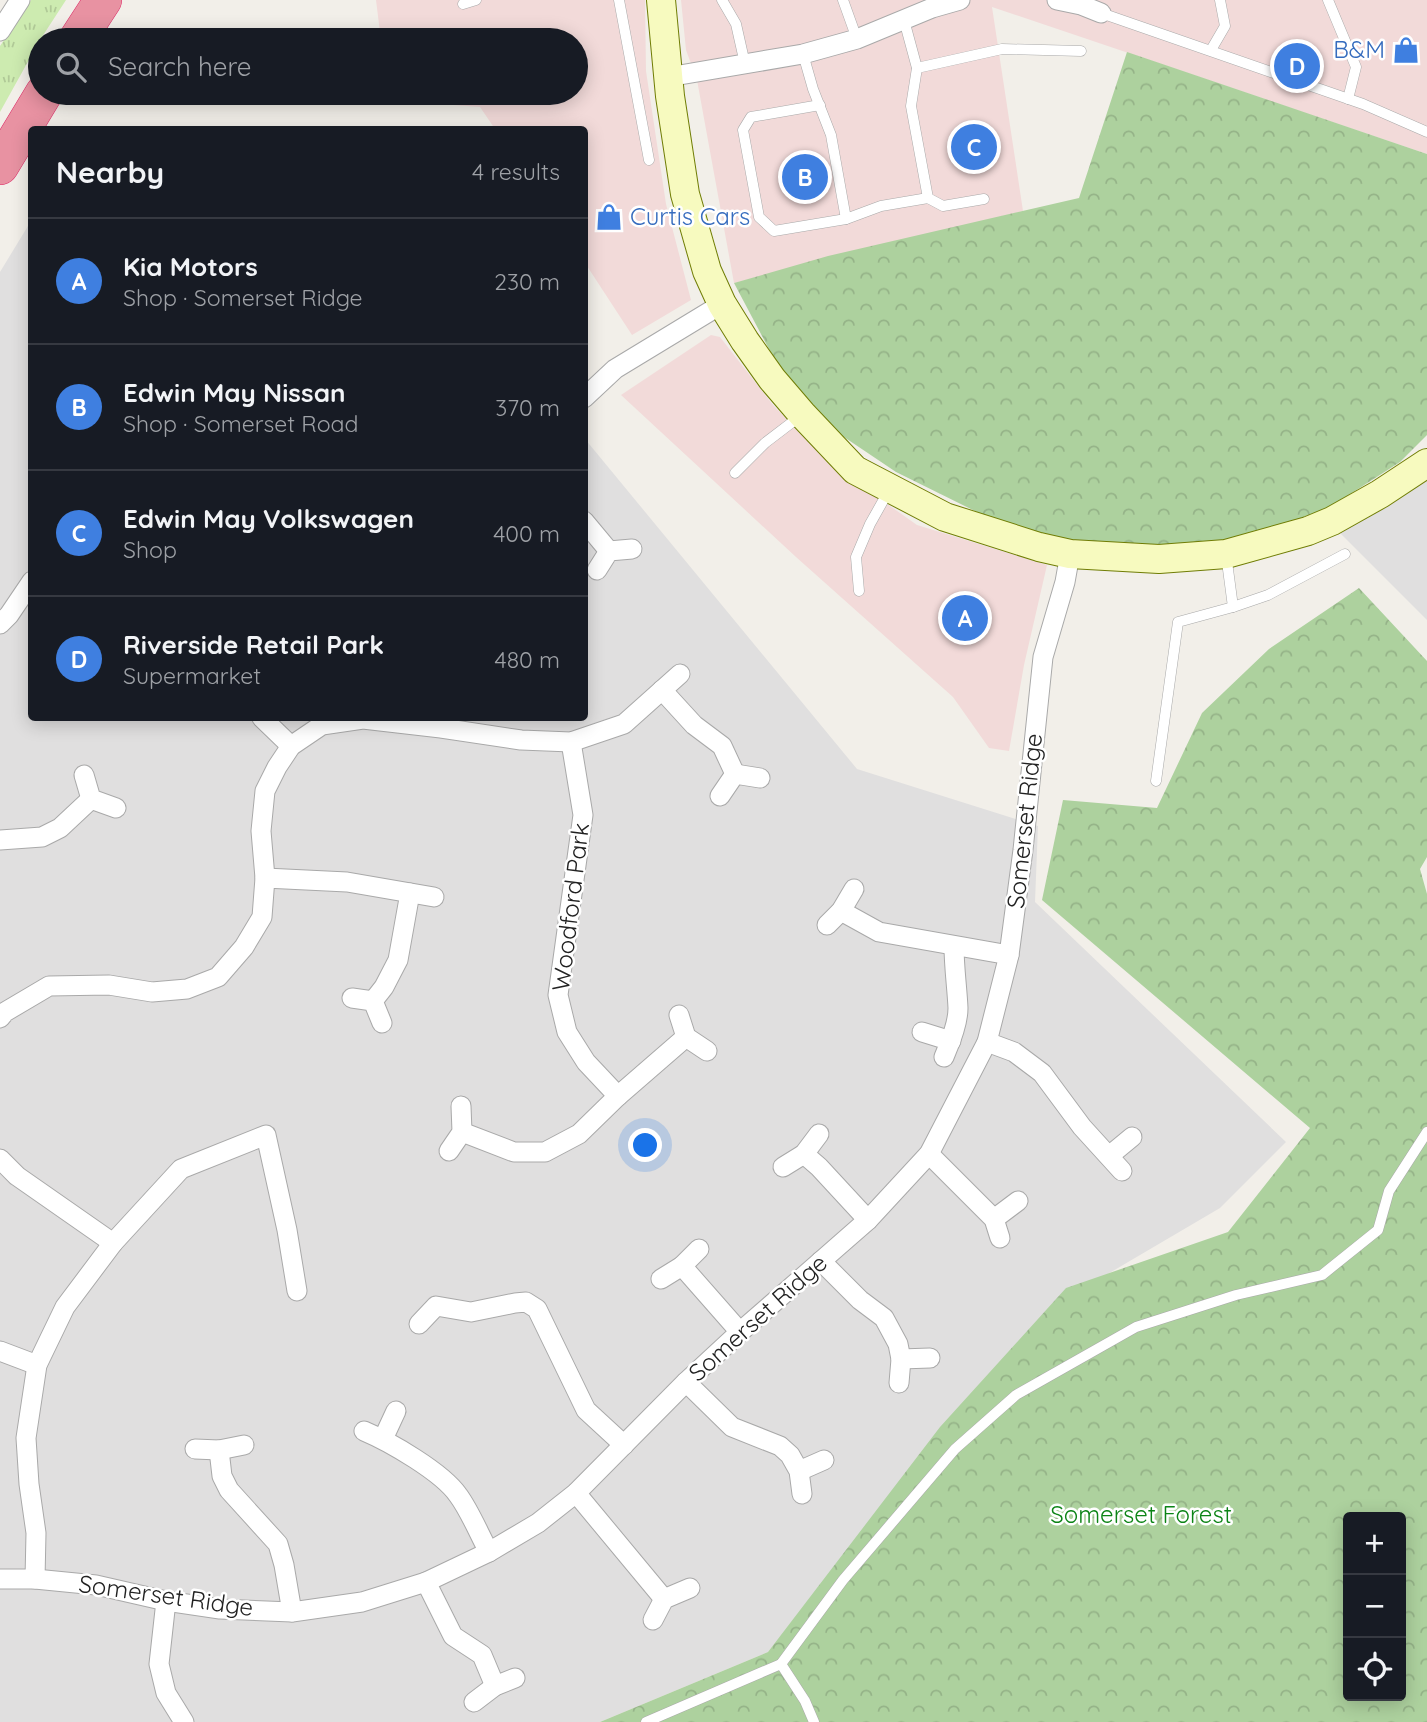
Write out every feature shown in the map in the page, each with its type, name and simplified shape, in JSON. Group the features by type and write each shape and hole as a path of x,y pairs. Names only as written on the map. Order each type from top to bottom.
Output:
{"highway":[{"path":"85,28 103,0"},
{"path":"0,166 37,105"}],"street":[{"path":"0,31 20,0"},
{"path":"661,0 668,77 685,194 707,271 722,304 772,379 855,470 945,517 1039,547 1070,554 1159,559 1226,554 1308,531 1380,494 1427,463"},
{"path":"668,77 803,54 857,39 932,8 960,0"},
{"path":"1069,1 1101,13"},
{"path":"588,394 615,369 722,304"},
{"path":"588,526 609,551"},
{"path":"609,551 632,549"},
{"path":"597,570 609,551"},
{"name":"Somerset Ridge","path":"0,1579 35,1579 96,1585 166,1601 220,1609 292,1612 362,1602 426,1582 489,1552 538,1523 576,1493 686,1382 868,1220 929,1154 987,1042 1009,955 1023,850 1042,657 1065,582 1070,554"},
{"path":"0,624 28,587"},
{"path":"402,721 442,723 521,740 571,742 624,724 680,674"},
{"path":"662,690 694,724 722,746 735,774"},
{"path":"265,721 291,746"},
{"path":"0,1018 5,1012 49,986 109,985 152,992 187,989 218,977 244,947 262,916 265,878 261,831 265,791 277,767 291,746 322,725 349,721"},
{"name":"Woodford Park","path":"571,742 583,815 558,995 568,1032 586,1062 618,1096"},
{"path":"735,774 760,778"},
{"path":"720,796 735,774"},
{"path":"84,775 91,799"},
{"path":"91,799 116,808"},
{"path":"0,840 42,837 60,828 91,799"},
{"path":"265,878 347,882 434,897"},
{"path":"854,889 834,918 879,932 1009,955"},
{"path":"373,1002 398,960 410,893"},
{"path":"922,1032 947,1049 958,1011 954,946"},
{"path":"352,998 373,1002"},
{"path":"373,1002 382,1023"},
{"path":"679,1015 686,1037 707,1051"},
{"path":"462,1132 514,1152 545,1152 579,1134 686,1037"},
{"path":"987,1042 1014,1052 1042,1073 1082,1127 1122,1171"},
{"path":"449,1151 462,1132 461,1106"},
{"path":"783,1167 804,1154 819,1134"},
{"path":"35,1579 36,1533 26,1438 37,1365 65,1307 113,1243 181,1170 266,1135 297,1291"},
{"path":"1109,1156 1132,1138"},
{"path":"804,1154 868,1220"},
{"path":"929,1154 994,1219 1000,1238"},
{"path":"0,1159 17,1176 113,1243"},
{"path":"994,1219 1018,1201"},
{"path":"660,1279 699,1250"},
{"path":"821,1261 860,1300 884,1318 898,1344 901,1359 899,1382"},
{"path":"681,1266 740,1332"},
{"path":"419,1324 434,1296 471,1312 526,1302 537,1309 586,1410 624,1445"},
{"path":"0,1351 37,1365"},
{"path":"901,1359 930,1358"},
{"path":"686,1382 732,1427 780,1446 790,1455 799,1471 803,1494"},
{"path":"383,1439 396,1411"},
{"path":"364,1432 383,1439 433,1472 458,1494 489,1552"},
{"path":"195,1449 219,1450 244,1445"},
{"path":"219,1450 222,1476 229,1490 278,1544 292,1612"},
{"path":"799,1471 824,1460"},
{"path":"576,1493 664,1598"},
{"path":"426,1582 453,1636 482,1654 495,1686"},
{"path":"653,1620 664,1598 690,1588"},
{"path":"166,1601 159,1664 166,1693 184,1722"},
{"path":"474,1702 495,1686 515,1678"}],"lane":[{"path":"463,4 476,0"},
{"path":"620,0 649,160"},
{"path":"722,0 736,24 745,64"},
{"path":"843,0 857,39"},
{"path":"1211,50 1225,26 1220,0"},
{"path":"1328,0 1356,66 1348,99"},
{"path":"1101,13 1348,99 1427,132"},
{"path":"904,20 917,68 911,106 929,198"},
{"path":"917,68 1002,49 1081,51"},
{"path":"803,54 831,135 846,219"},
{"path":"820,105 751,117 743,130 759,217 774,231 846,219 881,206 929,198 943,206 984,199"},
{"path":"735,473 765,443 803,414"},
{"path":"859,591 856,557 890,488"},
{"path":"1226,554 1233,607"},
{"path":"1156,781 1178,622 1268,595 1345,554"},
{"path":"646,1722 781,1664 843,1580 954,1449 1016,1395 1136,1327 1236,1295 1322,1275 1378,1230 1389,1191 1427,1133"},
{"path":"781,1664 805,1701 814,1722"}],"shaded area":[{"path":"376,0 645,0 646,71 666,204 691,300 632,335 588,268 588,126 493,126 480,107 453,105 588,105 588,28 380,28"},
{"path":"681,0 1427,0 1427,154 992,7 1023,211 734,283 697,80 686,50"},
{"path":"28,226 28,721 588,721 588,443 857,769 1038,826 1035,902 1286,1142 1220,1208 1055,1305 768,1652 600,1722 0,1722 0,272"},
{"path":"711,335 720,337 773,405 829,463 917,525 1047,565 1024,665 1009,751 989,748 953,697 621,395"},
{"path":"1427,475 1427,620 1340,533"}],"green space":[{"path":"31,0 66,0 48,28 28,28 28,62 0,112 0,46"},
{"path":"1127,52 1427,154 1427,435 1400,462 1330,507 1261,533 1182,548 1090,547 985,516 896,472 838,433 779,368 734,283 828,256 1079,198"},
{"name":"Somerset Forest","path":"1359,588 1427,661 1427,857 1420,869 1427,894 1427,1722 600,1722 768,1652 940,1427 1066,1288 1228,1232 1310,1128 1042,900 1063,800 1157,808 1202,713 1269,649"}],"place":[{"name":"B&M","path":"1406,50"},
{"name":"Riverside Retail Park","path":"1297,66"},
{"name":"Edwin May Volkswagen","path":"974,147"},
{"name":"Edwin May Nissan","path":"805,177"},
{"name":"Curtis Cars","path":"609,217"},
{"name":"Kia Motors","path":"965,618"}]}
